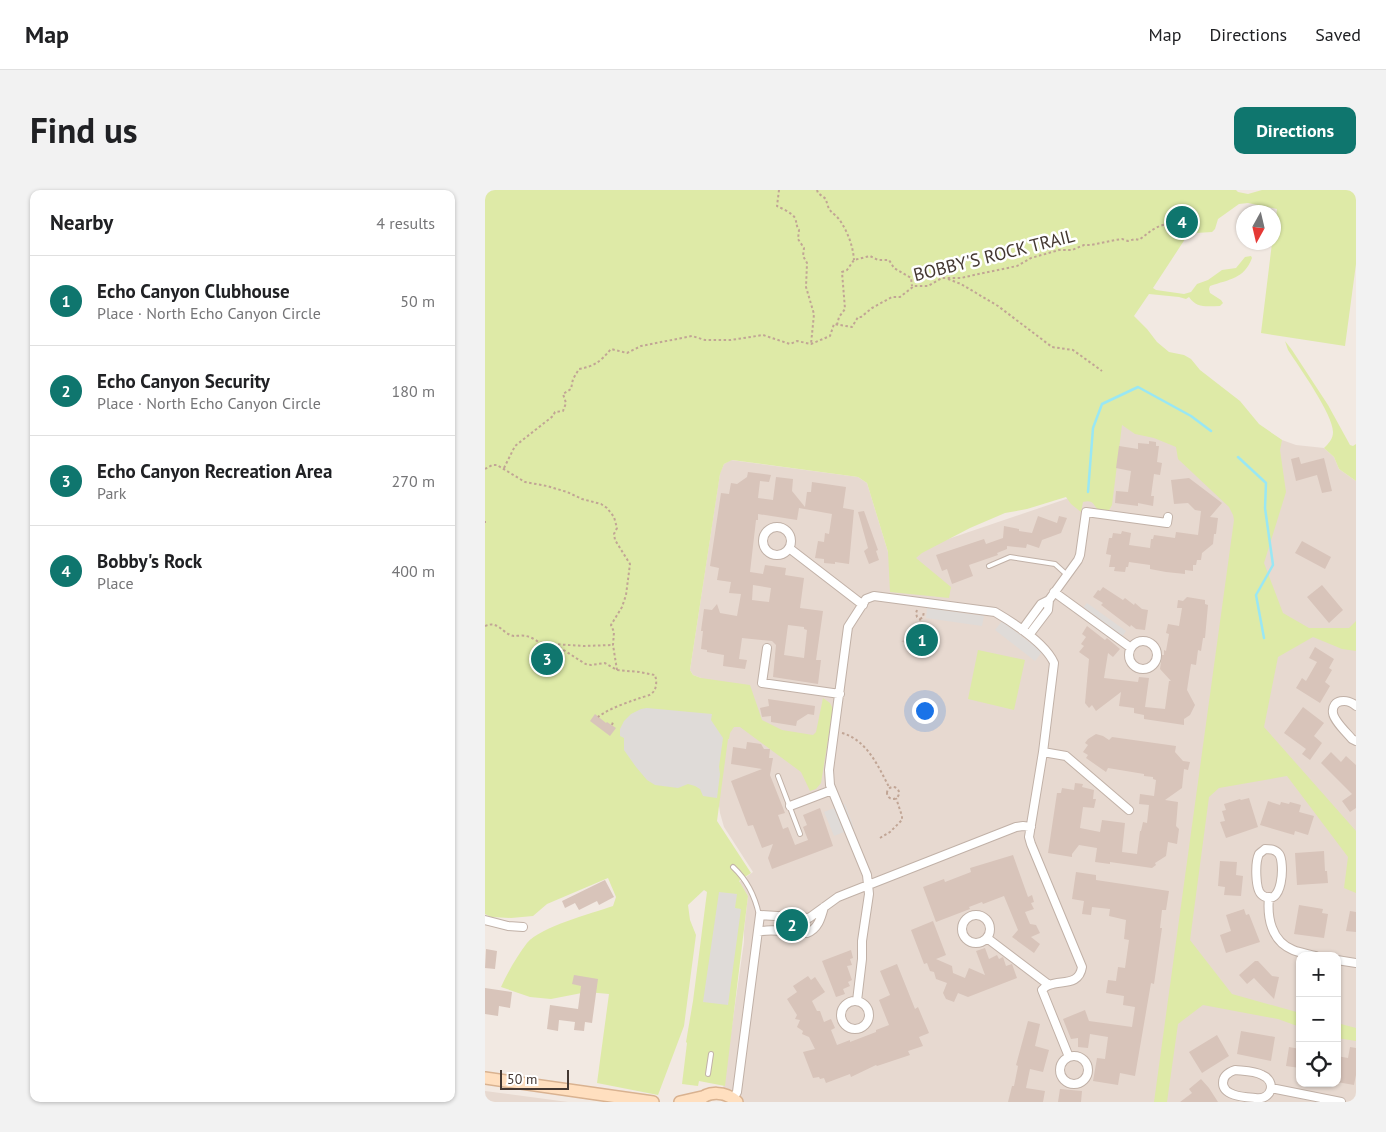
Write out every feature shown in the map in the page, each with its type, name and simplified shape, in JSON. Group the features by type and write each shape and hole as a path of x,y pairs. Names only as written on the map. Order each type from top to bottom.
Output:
{"street":[{"path":"1029,636 1048,610 1049,600 1054,592 1080,555 1086,512 1167,524 1168,517"},
{"path":"789,548 863,604"},
{"path":"1054,592 1131,648"},
{"path":"857,1001 862,941 869,894 868,884 865,866 830,785 829,770 848,627 866,599 874,596 995,612 1009,620 1049,653 1054,663 1043,752 1029,837 1082,967 1081,974 1075,980 1049,985 1041,990 1069,1057"},
{"path":"1022,630 1041,604 1049,600"},
{"path":"767,648 763,683 840,694"},
{"path":"1356,706 1347,700 1339,701 1334,706 1333,714 1352,739 1356,741"},
{"path":"1043,752 1066,756 1129,810"},
{"path":"790,806 832,790"},
{"path":"680,1102 700,1100 714,1093 720,1093 735,1100 760,916 809,918 838,897 868,884 1016,827 1031,827"},
{"path":"1265,849 1272,849 1279,853 1281,860 1281,885 1279,892 1273,897 1269,897 1259,893 1256,886 1257,861 1259,854 1265,849"},
{"path":"1269,897 1267,909 1269,922 1279,940 1291,950 1299,952"},
{"path":"758,932 776,930 811,932 821,919 824,907"},
{"path":"485,920 508,926 523,927"},
{"path":"987,938 1049,985"},
{"path":"1341,961 1356,963"},
{"path":"1235,1070 1263,1075 1271,1084 1271,1088 1265,1097 1258,1099 1227,1092 1223,1085 1224,1078 1229,1072 1235,1070"},
{"path":"485,1078 653,1102"},
{"path":"1271,1088 1341,1102"}],"lane":[{"path":"989,566 1010,557 1055,564 1066,574"},
{"path":"778,776 801,834"},
{"path":"733,867 741,874 752,892 760,916"},
{"path":"708,1074 711,1054"}],"path":[{"path":"779,190 777,206 796,220 796,227 799,230 798,239 804,248 803,256 807,264 806,287 814,314 811,344"},
{"path":"503,468 515,446 553,416 555,412 563,411 566,403 563,394 571,389 573,379 579,369 592,367 605,357 611,349 627,353 641,346 692,336 705,340 731,340 763,335 790,344 797,341 811,344 830,336 834,324 837,324 839,317 845,309 842,272 847,270 853,260 853,247 841,220 828,208 826,199 817,190"},
{"name":"BOBBY'S ROCK TRAIL","path":"837,324 852,327 858,317 861,317 872,308 892,297 900,297 912,287 928,286 942,278 974,276 1017,266 1031,258 1059,250 1072,250 1084,245 1123,239 1128,241 1139,240 1153,229 1164,224 1177,225 1182,222 1185,215"},
{"path":"853,260 870,256 878,260 889,260 894,268 911,278 912,287"},
{"path":"946,278 961,284 999,306 1052,346 1073,350 1102,372"},
{"path":"485,469 491,465 497,465 525,482 547,486 601,504 615,517 617,528 614,534 615,540 630,564 626,595 622,607 611,625 614,632 613,645 617,670"},
{"path":"919,637 923,633 920,619"},
{"path":"485,626 499,626 509,634 526,636 540,643 546,641 586,664 605,663 617,670 655,675 656,688 652,694 603,713 598,717"},
{"path":"553,644 613,645"},
{"path":"835,732 857,739 872,755 889,787"},
{"path":"880,838 885,836 902,820 896,798 898,796 898,789 892,786 889,787"},
{"path":"889,787 886,793 887,796 893,799 896,798"}],"shaded area":[{"path":"1082,412 1250,419 1282,440 1296,445 1324,448 1334,457 1339,469 1356,481 1356,1102 744,1102 723,1089 744,942 748,896 739,882 753,872 724,827 720,813 701,678 693,675 690,670 720,473 724,464 731,460 858,477 867,483 888,552 910,552 1069,498"},
{"path":"1087,603 1126,631 1122,637 1082,609"},
{"path":"927,608 984,616 982,626 926,618"},
{"path":"1002,621 1042,652 1035,661 995,630"},
{"path":"647,708 712,714 711,720 723,738 717,798 703,796 700,789 688,784 678,788 655,785 647,780 636,767 624,750 624,738 620,736 620,729 624,721 631,714"},
{"path":"845,804 854,828 834,836 824,812"},
{"path":"719,892 737,894 735,908 741,909 728,1005 703,1002"},
{"path":"485,1091 568,1102 485,1102"}],"green space":[{"path":"485,190 1236,190 1248,194 1262,190 1356,190 1356,264 1345,346 1261,333 1271,250 1281,250 1281,205 1239,204 1218,219 1212,232 1196,233 1187,236 1153,288 1184,294 1191,292 1197,284 1208,280 1222,270 1236,268 1245,257 1251,256 1249,265 1236,277 1210,286 1210,293 1223,303 1220,306 1199,305 1189,297 1186,299 1149,294 1134,316 1157,342 1169,352 1184,355 1191,359 1200,370 1240,401 1259,424 1282,440 1280,450 1286,492 1264,563 1283,613 1309,628 1349,628 1356,621 1356,651 1342,649 1313,637 1278,657 1264,727 1356,831 1356,893 1344,888 1348,857 1287,776 1219,788 1209,797 1190,940 1232,994 1296,1012 1296,1026 1278,1019 1203,1005 1178,1024 1167,1102 1154,1102 1234,520 1229,507 1178,459 1176,447 1154,438 1135,434 1122,425 1112,505 1108,512 1100,511 1092,502 1087,501 1083,502 1081,512 1066,497 1027,509 1005,513 970,528 916,558 951,587 949,598 890,592 888,552 867,483 858,477 732,460 724,464 720,474 690,670 693,675 701,678 750,685 762,720 782,730 813,735 816,732 823,698 830,703 833,709 821,783 816,789 810,791 801,772 740,727 734,727 728,739 717,821 751,873 739,881 748,896 725,1086 699,1081 698,1086 682,1084 707,892 704,890 688,905 690,920 696,935 684,1026 658,1095 597,1083 609,994 587,992 551,999 530,997 501,987 520,953 534,937 567,921 613,906 616,897 608,878 547,904 533,916 511,918 491,917 485,914"},
{"path":"1285,341 1328,405 1350,445 1356,444 1356,481 1339,469 1334,457 1324,448 1332,437 1332,424 1322,403 1288,350"},
{"path":"978,650 1025,660 1014,710 968,699"},
{"path":"1341,1024 1356,1028 1356,1041 1341,1039"}],"building":[{"path":"1149,441 1156,442 1156,446 1159,446 1157,462 1162,463 1160,475 1154,474 1151,496 1154,496 1153,506 1138,503 1138,506 1115,503 1116,491 1128,492 1131,471 1116,468 1119,446 1138,449 1138,443 1149,444"},
{"path":"1299,457 1301,464 1324,458 1332,491 1322,493 1317,475 1296,481 1291,459"},
{"path":"748,472 771,475 769,482 760,481 758,498 773,500 776,477 793,479 792,491 805,507 807,492 811,492 812,482 846,487 843,508 854,510 849,564 824,563 824,559 815,558 818,541 824,542 825,533 829,534 832,514 799,508 797,520 758,514 758,520 756,520 750,572 763,574 765,565 786,568 785,575 804,578 800,608 823,611 816,660 821,660 818,684 773,677 776,645 772,641 742,638 739,659 747,660 745,669 723,666 724,655 701,649 704,609 712,610 717,604 720,613 737,616 741,594 729,593 731,582 717,580 719,568 710,566 721,493 729,494 731,483 737,484 747,477","holes":["753,585 771,588 769,602 752,600","788,625 804,627 807,630 804,658 784,655"]},
{"path":"1189,478 1222,503 1210,517 1218,518 1213,544 1202,553 1201,560 1197,560 1196,565 1193,565 1193,571 1185,570 1185,574 1166,572 1150,569 1150,565 1129,562 1125,572 1114,571 1115,567 1109,567 1111,555 1106,554 1109,538 1112,538 1113,533 1121,534 1122,531 1131,533 1129,545 1150,548 1151,539 1153,539 1154,535 1175,538 1176,532 1198,535 1201,511 1195,510 1188,503 1174,504 1171,480"},
{"path":"864,511 878,550 876,551 879,560 869,564 864,551 868,548 858,512"},
{"path":"1038,516 1057,523 1059,516 1067,518 1061,533 1042,540 1039,548 1027,544 1026,548 1007,546 1007,549 997,553 998,555 969,565 973,576 952,584 947,569 942,571 936,555 984,539 986,544 1003,538 1004,526 1032,533"},
{"path":"1302,541 1331,557 1325,569 1295,553"},
{"path":"1322,585 1343,610 1329,623 1307,597"},
{"path":"1103,587 1123,600 1125,598 1134,605 1135,603 1142,609 1148,610 1145,630 1136,629 1131,625 1130,627 1101,605 1103,603 1093,597"},
{"path":"1187,597 1205,600 1205,604 1208,605 1205,638 1203,638 1201,651 1198,650 1196,665 1191,664 1187,690 1195,705 1190,715 1184,719 1184,725 1144,719 1144,715 1134,713 1134,708 1119,706 1121,692 1096,711 1092,705 1089,708 1085,703 1089,659 1079,652 1084,646 1081,644 1086,637 1082,634 1087,626 1105,640 1107,638 1120,649 1113,657 1108,653 1104,678 1138,682 1139,677 1149,678 1145,707 1165,709 1169,681 1171,681 1160,669 1162,655 1164,655 1164,650 1166,651 1169,634 1166,633 1168,624 1179,626 1182,608 1177,608 1178,600 1183,601"},
{"path":"931,629 936,632 937,645 933,649 922,643 918,650 901,641 910,639 913,634 923,639"},
{"path":"1315,647 1334,659 1329,668 1332,670 1325,682 1330,686 1320,703 1296,688 1302,678 1306,681 1317,662 1309,658"},
{"path":"768,699 815,706 814,715 808,714 797,721 796,726 771,722 771,716 762,717 760,708 769,706"},
{"path":"1303,707 1324,723 1314,736 1322,743 1310,760 1302,754 1306,749 1284,733"},
{"path":"595,714 616,728 610,736 590,721"},
{"path":"1096,734 1109,740 1112,737 1176,746 1175,752 1183,761 1190,762 1188,770 1184,769 1182,788 1165,800 1178,802 1176,826 1179,829 1177,844 1168,842 1166,856 1155,863 1156,865 1152,868 1110,862 1110,864 1095,862 1097,848 1079,845 1072,854 1072,857 1048,853 1057,793 1061,793 1062,788 1074,790 1075,783 1083,784 1082,787 1094,790 1093,799 1096,799 1094,808 1083,807 1080,828 1100,832 1102,820 1125,823 1122,852 1137,854 1140,831 1143,822 1147,823 1149,805 1139,804 1140,794 1154,796 1156,780 1153,777 1144,776 1144,774 1108,768 1106,772 1086,758 1088,755 1083,752 1088,745 1085,743"},
{"path":"747,742 761,744 764,749 770,749 769,758 773,758 770,775 785,813 778,815 783,829 788,827 795,845 808,840 803,827 807,825 803,815 820,808 833,846 772,869 768,858 773,844 762,848 753,825 748,826 731,781 762,769 731,764 733,747 746,749"},
{"path":"1331,752 1341,762 1346,756 1356,765 1356,808 1350,812 1342,801 1352,794 1321,763"},
{"path":"1249,798 1258,827 1226,838 1220,822 1225,821 1222,811 1226,810 1224,804"},
{"path":"1268,801 1280,805 1281,802 1289,804 1290,802 1301,805 1299,812 1314,816 1308,835 1295,831 1294,835 1260,825"},
{"path":"1324,851 1328,883 1297,885 1295,853"},
{"path":"1013,855 1028,897 1032,895 1034,902 1031,903 1034,909 1025,912 1030,924 1036,925 1040,933 1031,937 1040,944 1034,953 1012,937 1018,930 1004,896 983,904 982,902 969,907 970,909 936,922 923,887 944,879 945,882 971,872 970,868"},
{"path":"1220,861 1237,862 1236,875 1243,876 1241,896 1224,895 1225,887 1218,886"},
{"path":"1076,872 1096,875 1096,880 1169,891 1166,910 1162,910 1160,928 1162,928 1154,984 1151,983 1135,1076 1120,1073 1118,1085 1093,1081 1097,1058 1105,1059 1108,1037 1090,1034 1088,1048 1078,1047 1078,1038 1071,1039 1063,1019 1085,1010 1089,1021 1132,1027 1135,1007 1123,1005 1124,996 1106,993 1108,980 1116,981 1118,967 1125,968 1129,940 1124,939 1126,920 1109,916 1110,909 1092,907 1091,915 1082,914 1084,901 1072,899"},
{"path":"605,880 614,897 599,905 597,901 579,910 575,903 565,908 562,901"},
{"path":"1299,905 1323,909 1322,913 1328,914 1324,938 1294,934"},
{"path":"1244,909 1246,915 1249,914 1260,942 1226,953 1220,935 1231,931 1226,915"},
{"path":"1350,911 1356,912 1356,932 1346,931"},
{"path":"933,921 946,955 936,959 952,966 953,973 965,978 969,968 985,975 976,951 985,948 989,959 997,955 999,959 1003,957 1006,966 1012,964 1017,978 968,997 958,993 954,1002 946,999 943,993 947,983 936,979 934,972 930,971 927,963 924,964 911,930"},
{"path":"486,949 497,951 495,969 485,968"},
{"path":"851,950 853,958 850,959 852,965 847,966 852,980 848,982 850,986 843,989 845,994 836,997 822,961"},
{"path":"1255,961 1258,961 1272,976 1279,977 1274,999 1254,978 1247,984 1239,975"},
{"path":"897,964 915,1009 918,1007 929,1033 919,1037 923,1046 908,1051 910,1055 876,1065 851,1077 850,1074 826,1083 824,1078 813,1078 803,1052 815,1049 809,1037 802,1034 803,1031 797,1027 800,1020 795,1019 797,1015 787,999 797,992 793,986 808,976 811,980 815,977 825,992 812,1001 817,1011 820,1011 824,1022 831,1019 835,1028 831,1030 837,1045 876,1032 876,1030 889,1025 879,1000 890,995 880,971"},
{"path":"574,975 598,979 592,1023 585,1022 584,1031 574,1030 575,1022 559,1020 558,1031 547,1029 550,1005 578,1009 581,986 572,984"},
{"path":"485,988 512,992 510,1008 499,1006 498,1016 485,1014"},
{"path":"1028,1021 1040,1024 1035,1046 1049,1050 1043,1072 1030,1069 1026,1088 1045,1091 1043,1102 1008,1102 1012,1086 1014,1086 1018,1066 1016,1065"},
{"path":"1241,1031 1275,1037 1271,1061 1237,1054"},
{"path":"1217,1035 1229,1056 1202,1073 1189,1052"},
{"path":"1289,1047 1296,1048 1296,1067 1286,1066"},
{"path":"1350,1047 1356,1048 1354,1085 1341,1083 1341,1057 1348,1058"},
{"path":"1201,1079 1218,1102 1180,1102 1192,1093 1189,1089"},
{"path":"1060,1089 1082,1091 1081,1102 1058,1102"}],"waterway":[{"path":"1088,492 1093,428 1102,404 1138,387 1191,416 1211,431"},
{"path":"1238,457 1266,483 1265,508 1273,565 1256,595 1264,638"}],"place":[{"name":"Bobby's Rock","path":"1182,222"},
{"name":"Echo Canyon Clubhouse","path":"922,640"},
{"name":"Echo Canyon Recreation Area","path":"547,659"},
{"name":"Echo Canyon Security","path":"792,925"}]}
